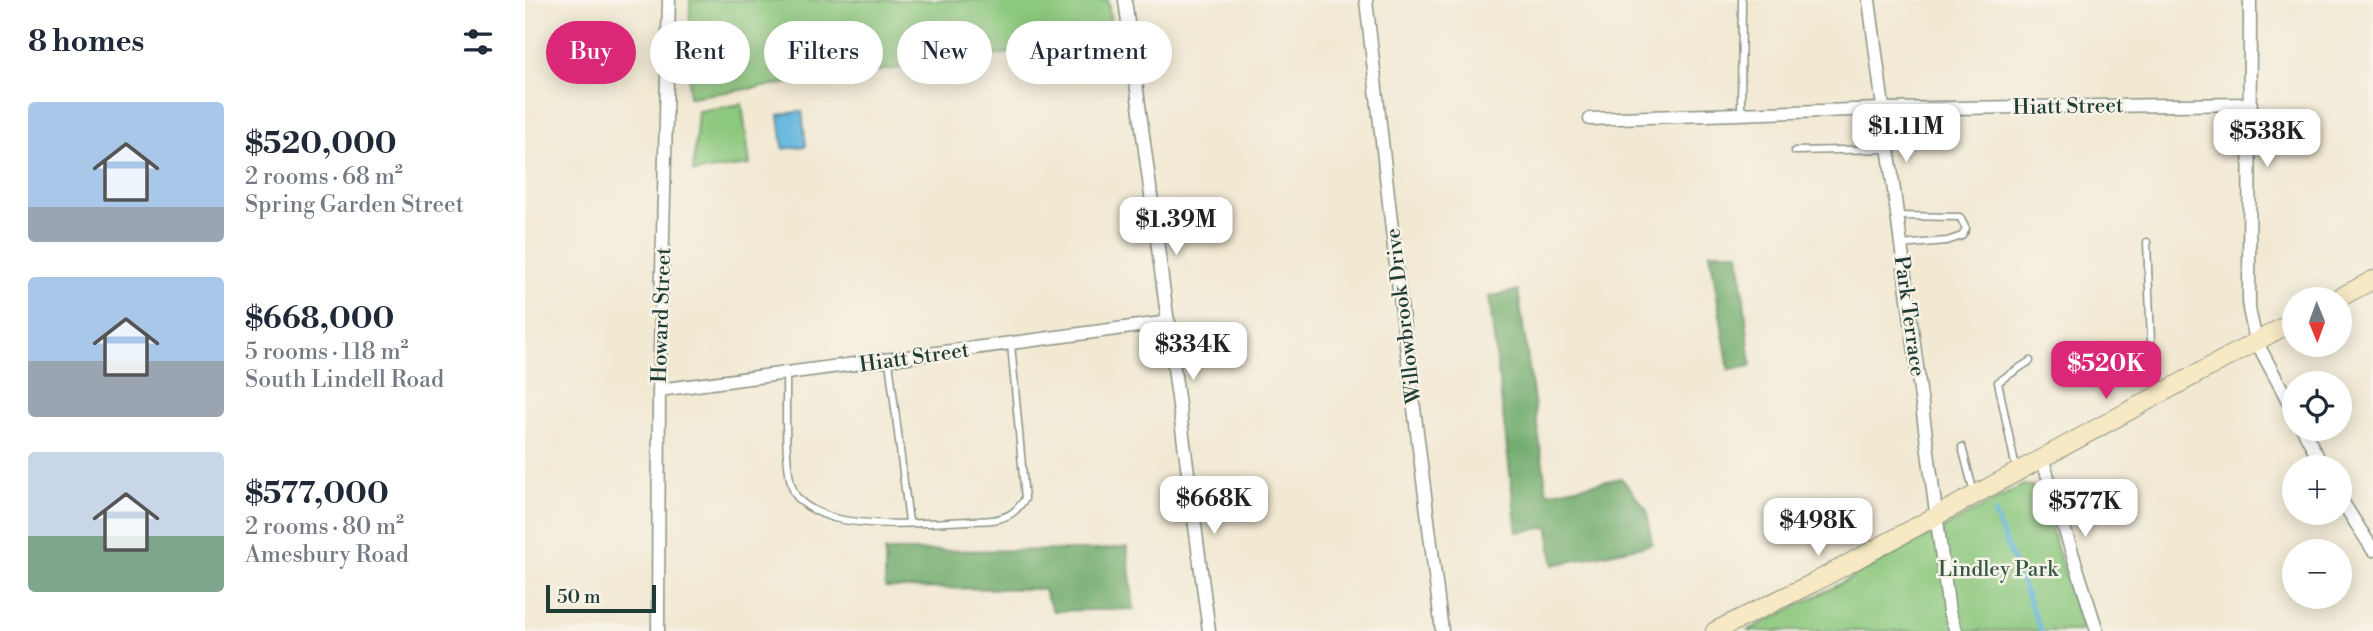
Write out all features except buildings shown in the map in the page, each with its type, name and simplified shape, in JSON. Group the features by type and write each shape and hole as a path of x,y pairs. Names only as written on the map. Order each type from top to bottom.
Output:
{"main road":[{"path":"2352,291 2373,280"},
{"path":"1715,631 1814,583 2282,327"}],"street":[{"name":"Howard Street","path":"658,631 659,390 669,0"},
{"path":"1125,0 1209,631"},
{"name":"Willowbrook Drive","path":"1366,0 1442,631"},
{"name":"Park Terrace","path":"1869,0 1949,612 1956,631"},
{"path":"2250,0 2249,309 2256,341 2282,390"},
{"name":"Hiatt Street","path":"1590,119 1882,109 2251,104"},
{"name":"Hiatt Street","path":"659,390 1168,322"},
{"path":"2042,458 2097,631"},
{"path":"2352,517 2373,550"}],"lane":[{"path":"1741,114 1742,0"},
{"path":"1795,151 1888,149"},
{"path":"1896,216 1960,218 1966,229 1962,236 1947,241 1900,245"},
{"path":"2147,242 2152,366 2162,392"},
{"path":"786,374 787,457 790,480 796,496 812,509 834,518 855,521 998,520 1015,512 1025,499 1011,344"},
{"path":"889,361 909,522"},
{"path":"2017,471 1998,382 2030,361"},
{"path":"1962,447 1974,494"}],"green space":[{"path":"690,0 1108,0 1110,21 1006,21 1006,54 992,55 992,21 897,21 897,68 883,70 883,21 764,21 764,84 784,84 689,97 689,84 750,84 750,21 690,21"},
{"path":"742,104 750,165 693,172 698,111"},
{"path":"1710,252 1739,252 1751,366 1729,370"},
{"path":"1518,290 1547,493 1621,478 1647,510 1652,544 1553,565 1549,527 1517,532 1489,297"},
{"name":"Lindley Park","path":"2023,485 2031,486 2041,494 2082,631 1747,631 1840,584"},
{"path":"1127,547 1134,609 1053,611 1043,589 885,588 885,551 1095,550"}],"water":[{"path":"802,111 806,146 783,149 779,115"}],"waterway":[{"path":"1994,513 2041,631"}]}
